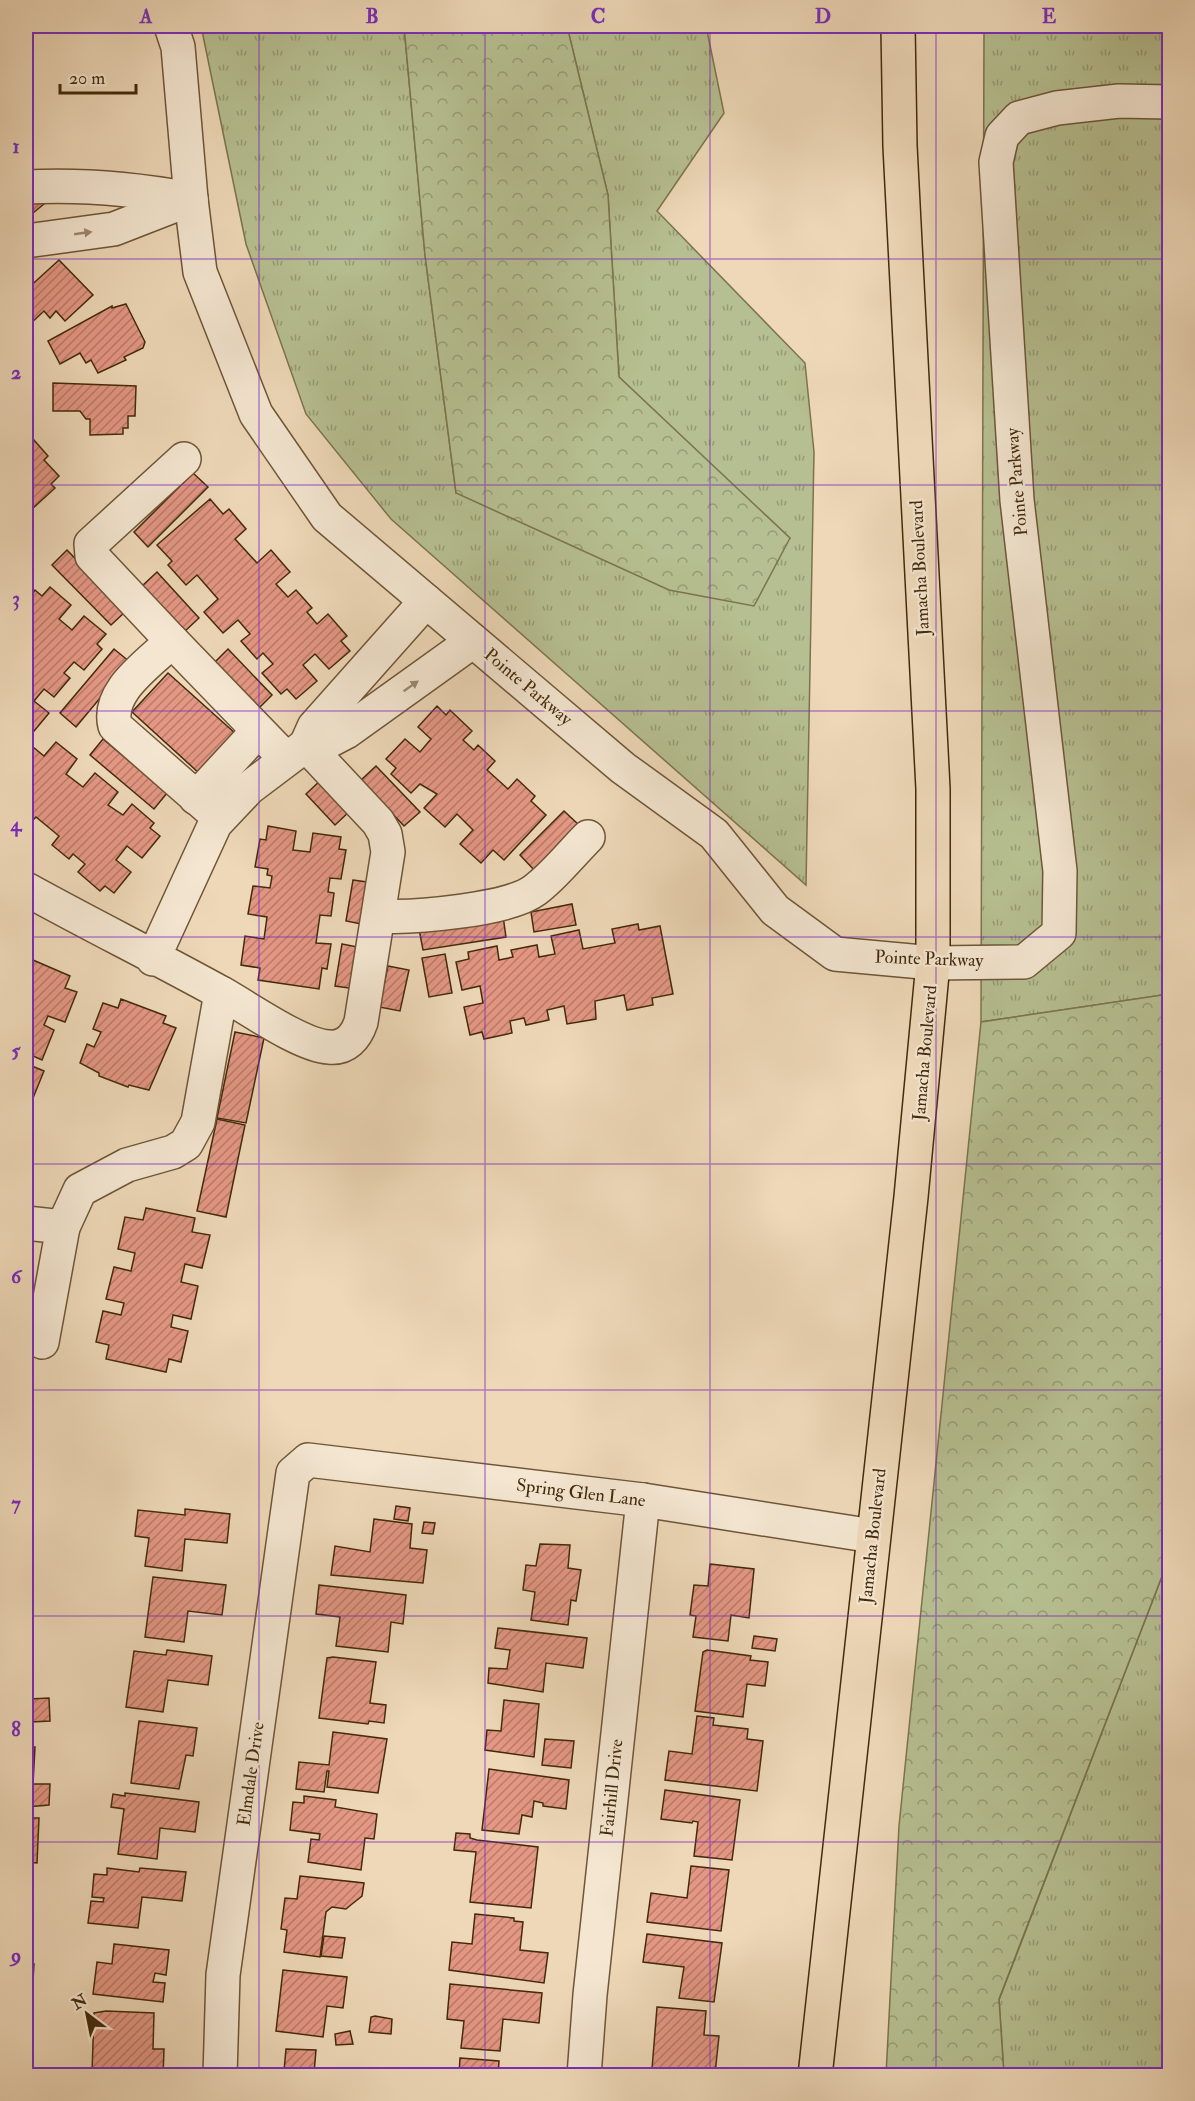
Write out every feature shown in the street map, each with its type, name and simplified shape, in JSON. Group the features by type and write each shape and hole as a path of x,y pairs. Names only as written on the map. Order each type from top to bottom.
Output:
{"main road":[{"name":"Jamacha Boulevard","path":"815,2076 911,1197 933,963 933,789 900,146 898,26"}],"street":[{"name":"Pointe Parkway","path":"171,26 178,47 190,199 200,272 256,414 327,517 623,768 714,834 776,909 835,954 933,963 1024,962 1059,933 1060,871 1017,500 996,162 1002,136 1019,118 1057,108 1119,101 1170,102"},
{"path":"26,169 102,165 146,190"},
{"path":"26,188 63,185 146,190 190,199"},
{"path":"26,241 114,229 190,199"},
{"path":"26,889 307,1041 329,1048 344,1044 356,1037 361,1022 380,916 388,852 385,834 378,822 296,752 258,731 92,555 91,544 184,459"},
{"path":"208,808 249,788 296,752 314,727 426,601"},
{"path":"172,641 119,692 112,714 115,726 208,808"},
{"path":"296,752 327,742 346,732 473,641"},
{"path":"354,682 382,706"},
{"path":"153,959 208,808 258,731"},
{"path":"380,916 404,918 515,900 534,891 588,837"},
{"path":"42,1342 63,1227 80,1190 127,1165 173,1152 186,1144 198,1122 221,993"},
{"path":"26,1222 63,1227"},
{"name":"Spring Glen Lane","path":"293,1473 308,1460 643,1500 873,1536"},
{"name":"Elmdale Drive","path":"220,2076 223,1975 293,1473"},
{"name":"Fairhill Drive","path":"584,2076 590,1995 643,1500"}],"green space":[{"path":"201,26 404,26 425,255 456,493 789,538 619,377 608,195 567,26 706,26 724,113 657,211 805,363 814,452 806,885 391,519 306,414 246,244"},
{"path":"404,26 567,26 608,195 619,377 790,538 754,606 669,590 456,493 425,255"},
{"path":"984,26 1169,26 1169,994 981,1022"},
{"path":"1169,994 1169,1558 999,1999 1004,2075 886,2075 899,1826 981,1022"},
{"path":"1169,1558 1169,2075 1004,2075 999,2000"}],"building":[{"path":"35,195 44,204 33,213 33,217 28,217 26,196"},
{"path":"59,260 93,295 65,321 56,311 50,318 44,311 29,325 26,322 26,290"},
{"path":"126,304 145,342 143,348 124,357 126,360 98,373 91,360 86,363 80,353 60,364 48,341 112,306 112,308"},
{"path":"53,383 136,386 135,416 128,416 128,428 123,428 123,434 90,435 90,419 86,419 80,411 53,411"},
{"path":"26,431 48,456 44,460 59,476 51,484 55,488 31,510 26,505"},
{"path":"193,473 208,487 148,547 134,532"},
{"path":"210,499 223,514 229,509 246,529 235,539 257,563 271,550 290,572 276,584 288,597 296,590 312,608 307,612 317,624 328,614 347,636 341,641 350,651 329,669 315,654 303,665 317,681 296,699 287,689 281,694 262,673 273,664 263,653 257,659 241,641 250,634 238,620 223,633 204,612 218,599 197,575 186,585 168,565 172,561 157,545"},
{"path":"67,550 126,611 111,625 52,565"},
{"path":"157,572 199,618 184,632 142,586"},
{"path":"50,587 71,605 59,619 72,630 84,616 106,634 97,644 102,649 84,670 74,662 64,673 70,678 54,697 44,689 34,701 49,713 30,736 26,732 26,625 28,622 26,603 35,590 42,596"},
{"path":"114,649 130,662 76,727 60,713"},
{"path":"228,649 272,695 258,709 214,663"},
{"path":"168,673 236,734 200,774 132,712"},
{"path":"437,706 446,715 450,710 472,731 463,740 474,750 478,745 495,761 487,770 508,789 517,779 535,796 531,801 546,815 504,860 493,850 481,863 460,844 473,830 457,814 445,827 424,808 437,794 420,784 411,793 391,774 396,768 386,759 405,739 420,752 431,739 418,727"},
{"path":"103,739 167,793 154,809 90,755"},
{"path":"56,742 77,759 66,774 83,787 95,773 118,792 108,805 123,815 132,804 154,823 150,828 160,836 142,858 127,846 116,860 131,872 114,893 105,886 100,891 78,872 85,864 73,854 69,859 52,845 59,836 36,817 26,827 26,757 33,747 44,756"},
{"path":"376,766 420,812 404,826 361,780"},
{"path":"322,779 351,810 335,825 306,794"},
{"path":"564,811 579,825 535,871 520,855"},
{"path":"268,826 296,831 293,850 310,852 313,833 341,837 339,849 346,850 341,879 330,878 328,892 334,893 331,916 320,915 316,943 331,944 327,969 322,968 319,989 258,980 260,968 241,965 245,936 264,939 267,917 248,914 253,886 270,888 272,876 267,875 268,869 255,867 260,839 266,840"},
{"path":"353,880 374,883 367,925 346,921"},
{"path":"572,904 576,925 534,932 531,912"},
{"path":"503,916 506,937 423,950 419,929"},
{"path":"638,924 639,930 660,926 673,994 652,998 653,1005 627,1010 624,995 595,1001 596,1019 567,1024 564,1006 547,1010 549,1020 526,1025 524,1018 510,1021 512,1033 484,1039 482,1032 470,1035 464,1007 483,1003 480,986 462,990 456,962 469,959 468,952 497,946 499,960 513,957 511,950 537,945 539,957 555,954 551,936 579,930 583,949 615,943 612,929"},
{"path":"342,944 363,948 356,989 335,986"},
{"path":"445,954 452,993 429,997 422,958"},
{"path":"26,957 70,976 65,988 77,992 65,1022 48,1016 44,1025 54,1030 42,1060 31,1055 27,1064 44,1071 31,1103 26,1100"},
{"path":"388,966 409,970 400,1011 379,1007"},
{"path":"121,999 166,1016 163,1023 176,1028 149,1090 129,1085 128,1087 99,1076 99,1073 80,1063 87,1044 94,1047 101,1032 93,1029 103,1003 118,1008"},
{"path":"235,1032 264,1038 246,1123 217,1118"},
{"path":"217,1119 245,1125 226,1217 197,1211"},
{"path":"146,1208 195,1218 192,1232 210,1235 202,1268 185,1264 181,1282 198,1286 191,1319 173,1315 171,1327 188,1331 181,1362 169,1359 166,1372 106,1359 109,1345 96,1342 103,1311 121,1315 124,1303 106,1299 114,1267 131,1271 135,1253 118,1249 125,1217 143,1220"},
{"path":"396,1506 410,1508 408,1521 394,1519"},
{"path":"185,1509 230,1514 227,1543 185,1539 182,1571 145,1566 149,1538 135,1536 138,1510 185,1515"},
{"path":"374,1519 412,1524 410,1548 427,1550 423,1583 331,1575 335,1546 370,1552"},
{"path":"424,1522 435,1523 433,1534 422,1533"},
{"path":"540,1544 570,1545 568,1568 581,1570 576,1601 571,1600 568,1625 531,1620 535,1592 523,1590 526,1565 536,1566"},
{"path":"710,1564 754,1569 749,1618 731,1615 728,1641 693,1637 696,1616 690,1615 694,1585 708,1586"},
{"path":"153,1577 226,1585 222,1615 188,1611 184,1642 145,1637"},
{"path":"319,1585 406,1595 403,1624 391,1622 388,1652 336,1646 340,1617 316,1614"},
{"path":"498,1628 587,1638 583,1668 546,1663 543,1692 488,1683 489,1668 507,1669 510,1650 495,1648"},
{"path":"754,1636 777,1639 775,1651 752,1648"},
{"path":"167,1650 212,1656 208,1685 168,1680 163,1712 126,1707 134,1651 166,1655"},
{"path":"707,1650 751,1656 750,1660 768,1662 765,1686 747,1684 743,1717 695,1711 703,1652"},
{"path":"327,1658 376,1662 370,1703 386,1705 384,1723 369,1721 368,1724 319,1718"},
{"path":"26,1671 29,1671 30,1699 49,1698 50,1721 31,1722 32,1731 26,1732"},
{"path":"504,1700 539,1704 534,1757 485,1750 487,1730 501,1731"},
{"path":"697,1716 714,1718 713,1725 748,1729 747,1739 763,1741 757,1791 665,1780 669,1751 692,1754"},
{"path":"139,1721 197,1728 193,1756 186,1755 179,1789 131,1783"},
{"path":"333,1732 387,1739 378,1793 327,1787 329,1771 327,1771 324,1792 296,1789 299,1762 329,1765"},
{"path":"545,1739 574,1741 571,1768 542,1765"},
{"path":"26,1747 35,1747 33,1784 50,1784 49,1805 26,1807"},
{"path":"489,1769 569,1780 566,1809 543,1806 543,1803 534,1801 532,1817 522,1815 519,1834 482,1830"},
{"path":"665,1790 740,1800 732,1860 694,1856 698,1822 661,1819"},
{"path":"125,1793 199,1802 195,1832 160,1828 157,1859 118,1854 124,1809 111,1807 113,1794 125,1796"},
{"path":"304,1796 336,1800 335,1807 377,1814 374,1839 365,1838 361,1870 308,1862 311,1839 319,1840 320,1834 290,1830 293,1802 304,1803"},
{"path":"26,1818 39,1818 37,1863 26,1862"},
{"path":"456,1833 470,1834 470,1838 477,1840 538,1847 531,1908 470,1902 476,1852 454,1850"},
{"path":"691,1866 729,1870 721,1931 647,1922 651,1893 687,1898"},
{"path":"107,1868 139,1872 140,1868 186,1872 182,1901 142,1897 138,1928 88,1923 91,1901 103,1902 104,1898 92,1897 94,1874 107,1875"},
{"path":"300,1876 364,1883 362,1896 346,1909 332,1907 326,1912 320,1957 284,1952 287,1930 281,1929 285,1898 297,1899"},
{"path":"475,1914 514,1918 514,1921 523,1922 520,1950 548,1953 544,1983 449,1970 452,1942 472,1944"},
{"path":"647,1934 722,1943 714,2002 679,1998 684,1967 643,1962"},
{"path":"324,1936 345,1938 342,1958 321,1956"},
{"path":"114,1944 169,1950 166,1975 155,1973 153,1982 165,1983 163,2002 93,1994 97,1962 112,1964"},
{"path":"26,1963 34,1964 32,1997 26,1997"},
{"path":"283,1970 347,1977 343,2008 327,2006 323,2037 276,2031"},
{"path":"450,1984 542,1993 539,2023 503,2019 500,2051 461,2048 464,2021 447,2019"},
{"path":"657,2007 706,2011 704,2035 719,2036 715,2074 652,2069"},
{"path":"106,2011 154,2013 153,2049 164,2049 163,2076 92,2073 94,2013"},
{"path":"371,2017 392,2019 391,2034 369,2032"},
{"path":"350,2031 353,2044 336,2045 335,2034"},
{"path":"286,2049 316,2050 314,2073 326,2076 271,2076 272,2070 284,2071"},
{"path":"460,2058 499,2061 498,2076 459,2076"}]}
